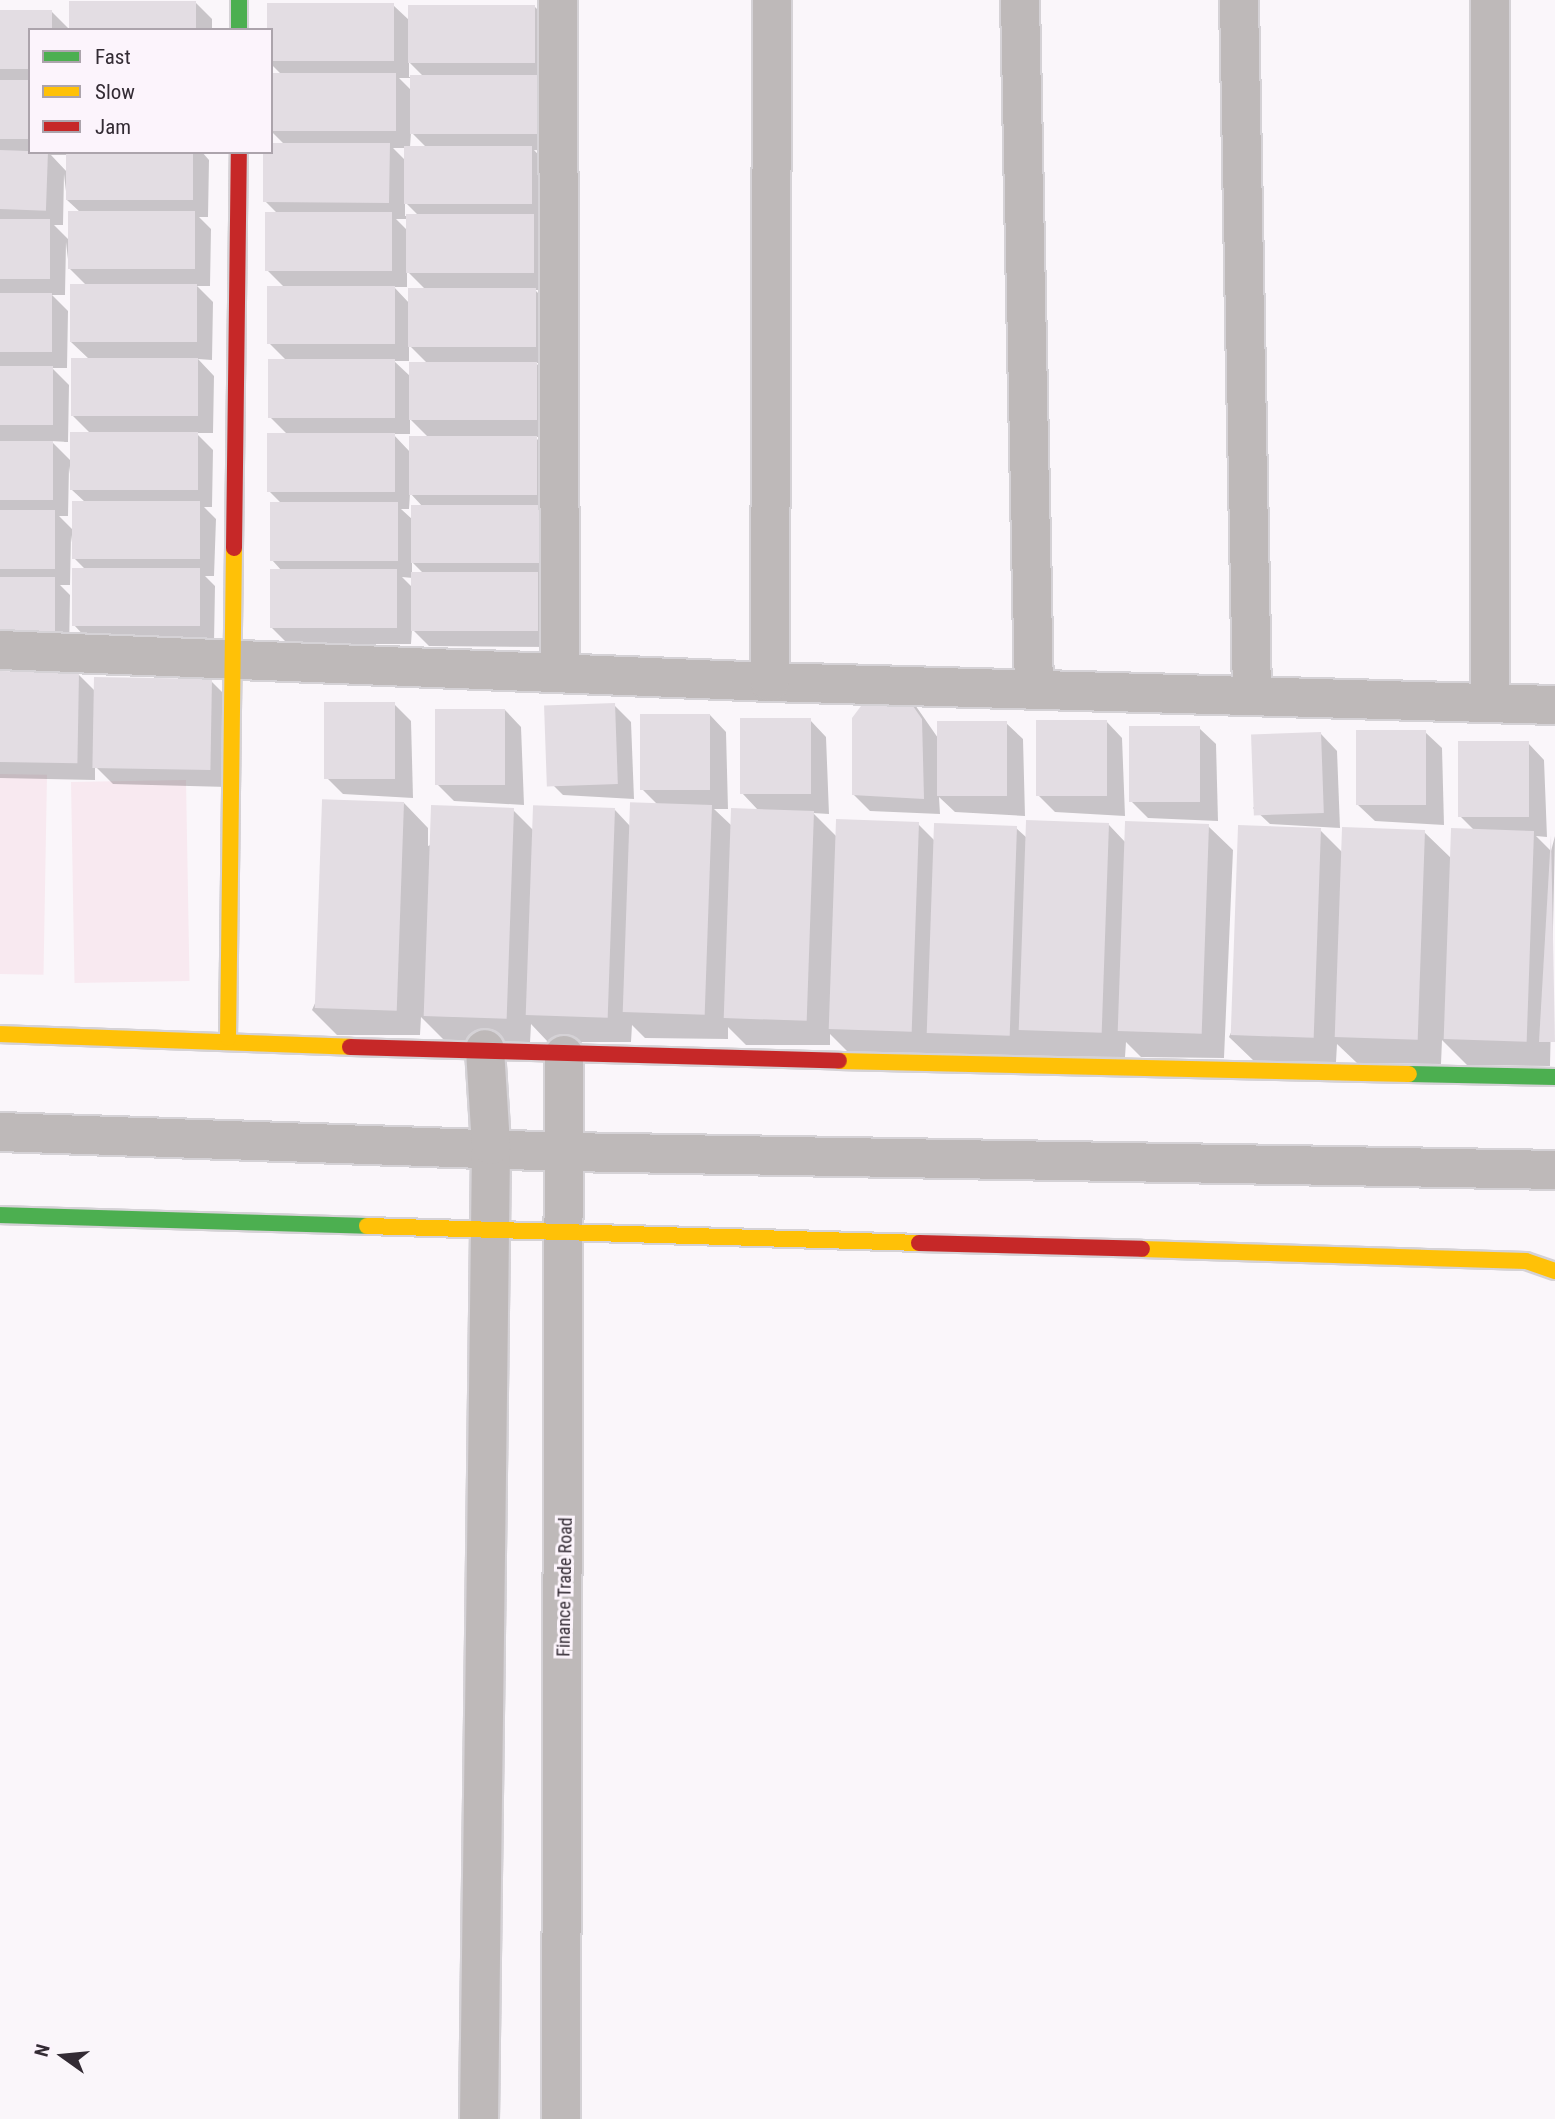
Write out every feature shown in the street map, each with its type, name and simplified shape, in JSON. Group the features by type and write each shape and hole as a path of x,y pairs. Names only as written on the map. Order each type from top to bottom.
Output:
{"street":[{"path":"239,0 239,28"},
{"path":"558,0 560,669"},
{"path":"770,682 772,0"},
{"path":"1020,0 1034,690"},
{"path":"1240,0 1252,696"},
{"path":"1490,0 1490,703"},
{"path":"228,1038 237,657 239,154"},
{"path":"0,650 560,669 770,682 1555,705"},
{"path":"0,1034 228,1038 564,1055 1555,1077"},
{"path":"479,2119 491,1145 485,1049"},
{"name":"Finance Trade Road","path":"561,2119 568,1230 564,1055"},
{"path":"0,1132 491,1145 567,1152 1555,1170"},
{"path":"0,1216 489,1226 1526,1261 1555,1272"}],"shaded area":[{"path":"0,774 47,775 44,975 0,974"},
{"path":"186,780 190,981 75,983 71,782"}],"building":[{"path":"69,1 196,1 196,28 69,28"},
{"path":"267,3 394,3 394,61 273,61 273,28 267,28"},
{"path":"408,5 535,5 535,63 408,63"},
{"path":"0,10 52,10 52,28 28,28 28,69 0,69"},
{"path":"273,73 396,73 396,131 273,131"},
{"path":"410,75 537,75 537,134 410,134"},
{"path":"0,80 28,80 28,139 0,139"},
{"path":"273,143 390,143 389,203 263,202 263,154 273,154"},
{"path":"404,146 532,146 532,204 404,204"},
{"path":"0,150 48,154 46,211 0,209"},
{"path":"66,154 193,154 193,200 66,200"},
{"path":"68,211 195,211 195,269 68,269"},
{"path":"265,212 392,212 392,271 265,271"},
{"path":"406,214 534,214 534,273 406,273"},
{"path":"0,219 50,219 50,279 0,279"},
{"path":"70,284 197,284 197,342 70,342"},
{"path":"267,286 395,286 395,344 267,344"},
{"path":"408,288 536,288 536,347 408,347"},
{"path":"0,293 52,293 52,352 0,352"},
{"path":"71,358 198,358 198,416 71,416"},
{"path":"268,359 395,359 395,418 268,418"},
{"path":"409,362 537,362 537,420 409,420"},
{"path":"0,366 53,366 53,425 0,425"},
{"path":"70,432 198,432 198,490 70,490"},
{"path":"267,433 395,433 395,492 267,492"},
{"path":"409,436 537,436 537,495 409,495"},
{"path":"0,441 53,441 53,500 0,500"},
{"path":"72,501 200,501 200,559 72,559"},
{"path":"270,502 398,502 398,561 270,561"},
{"path":"411,505 539,505 539,563 411,563"},
{"path":"0,510 55,510 55,569 0,569"},
{"path":"72,568 200,568 200,626 72,626"},
{"path":"270,569 397,569 397,628 270,628"},
{"path":"411,572 538,572 538,631 411,631"},
{"path":"0,577 55,577 55,636 0,636"},
{"path":"888,670 922,719 924,799 852,795 852,718"},
{"path":"0,671 79,672 77,763 0,762"},
{"path":"94,677 212,679 210,770 92,768"},
{"path":"324,702 395,702 395,779 324,779"},
{"path":"615,703 618,784 547,786 544,705"},
{"path":"435,709 505,709 505,785 435,785"},
{"path":"640,714 710,714 710,790 640,790"},
{"path":"740,718 811,718 811,794 740,794"},
{"path":"1036,720 1107,720 1107,796 1036,796"},
{"path":"937,721 1007,721 1007,796 937,796"},
{"path":"1129,726 1200,726 1200,802 1129,802"},
{"path":"1356,730 1426,730 1426,805 1356,805"},
{"path":"1321,732 1324,813 1254,815 1251,734"},
{"path":"1458,741 1529,741 1529,817 1458,817"},
{"path":"322,799 404,802 397,1011 315,1008"},
{"path":"630,802 712,805 705,1015 623,1012"},
{"path":"431,805 514,808 507,1019 424,1016"},
{"path":"533,805 615,808 608,1018 526,1015"},
{"path":"731,808 814,811 807,1021 724,1018"},
{"path":"836,819 919,822 912,1032 829,1029"},
{"path":"1026,820 1109,823 1102,1033 1019,1030"},
{"path":"1125,821 1209,824 1202,1034 1118,1031"},
{"path":"934,823 1017,826 1010,1036 927,1033"},
{"path":"1238,825 1321,828 1314,1038 1231,1035"},
{"path":"1342,827 1425,830 1418,1040 1335,1037"},
{"path":"1451,828 1534,831 1527,1042 1444,1039"},
{"path":"1551,835 1555,1042 1539,1042"}],"traffic: fast":[{"path":"239,0 239,28"},
{"path":"1409,1074 1555,1077"},
{"path":"0,1215 367,1226"}],"traffic: slow":[{"path":"228,1038 234,548"},
{"path":"0,1034 350,1047"},
{"path":"839,1061 1409,1074"},
{"path":"367,1226 919,1243"},
{"path":"1142,1249 1526,1261 1555,1271"}],"traffic: jam":[{"path":"234,548 239,154"},
{"path":"350,1047 839,1061"},
{"path":"919,1243 1142,1249"}]}
